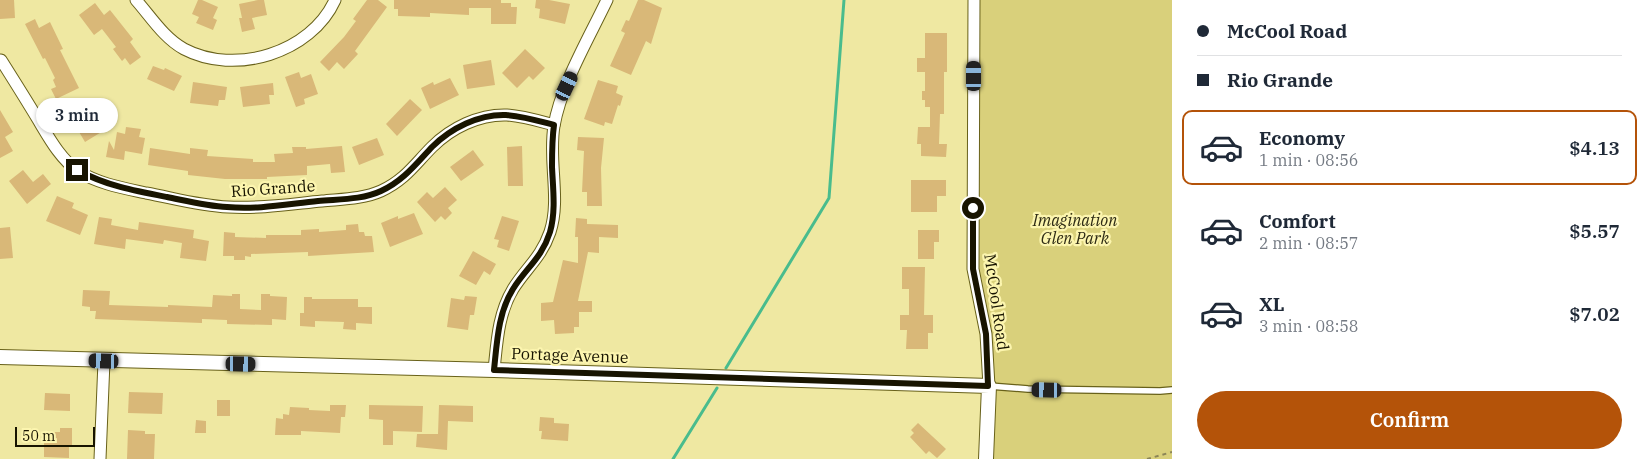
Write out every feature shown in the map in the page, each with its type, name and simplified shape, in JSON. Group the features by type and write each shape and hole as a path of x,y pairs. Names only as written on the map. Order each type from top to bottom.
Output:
{"street":[{"path":"136,0 173,42 203,56 235,60 263,56 291,46 304,38 324,18 335,0"},
{"path":"494,370 501,316 505,303 524,274 538,259 550,231 553,215 552,152 554,125 567,86 607,0"},
{"name":"McCool Road","path":"974,0 973,269 986,334 988,386 986,459"},
{"name":"Rio Grande","path":"0,60 52,143 77,170 114,186 197,203 227,207 255,208 362,197 380,192 397,182 416,166 444,136 458,127 492,116 522,117 554,125"},
{"name":"Portage Avenue","path":"0,357 988,386"},
{"path":"100,459 104,361"}],"lane":[{"path":"988,386 1028,389 1172,390"}],"path":[{"path":"1147,459 1172,452"}],"green space":[{"name":"Imagination Glen Park","path":"980,0 1172,0 1172,459 990,459 990,330 978,271"}],"building":[{"path":"0,0 14,0 15,18 0,19"},
{"path":"198,0 218,7 213,18 217,20 213,30 196,23 199,17 192,14"},
{"path":"264,0 267,15 252,18 255,29 242,32 239,4"},
{"path":"367,0 378,0 387,7 355,51 358,54 344,69 337,62 329,71 320,62 344,37 356,21 353,19"},
{"path":"394,0 501,0 501,3 511,3 511,7 517,7 516,24 491,24 491,8 469,8 469,15 430,13 430,17 398,16 398,9 394,9"},
{"path":"536,0 549,0 570,4 565,24 539,18 540,9 535,8"},
{"path":"638,0 644,0 662,8 651,44 646,41 631,75 610,66 625,33 621,31 626,20 629,21"},
{"path":"95,3 104,15 110,10 133,39 130,42 141,57 130,65 125,58 122,61 113,49 116,47 102,29 94,35 79,15"},
{"path":"35,19 39,28 50,22 63,49 60,50 79,88 56,99 51,89 56,87 53,80 55,78 25,24"},
{"path":"925,33 947,33 947,72 944,72 944,114 940,114 939,144 947,144 946,157 921,156 921,144 917,144 918,127 930,127 930,107 925,107 925,100 922,100 922,91 925,91 925,72 917,72 917,58 925,58"},
{"path":"525,49 545,68 533,80 529,76 517,88 502,73"},
{"path":"491,60 495,85 467,89 463,65"},
{"path":"153,66 164,70 165,68 182,76 174,91 147,79"},
{"path":"299,72 301,78 311,74 318,94 304,99 305,104 296,107 285,77"},
{"path":"450,78 459,95 430,109 421,88 433,82 434,85"},
{"path":"598,80 618,86 616,93 623,96 612,124 605,122 604,126 584,119"},
{"path":"193,82 227,87 225,100 219,100 218,106 190,103"},
{"path":"273,83 274,95 269,95 270,104 243,107 240,87"},
{"path":"410,99 422,110 397,136 386,124"},
{"path":"90,102 97,115 94,117 103,131 85,142 69,115"},
{"path":"0,110 13,132 5,137 13,151 0,158"},
{"path":"126,127 141,129 139,137 145,138 142,154 125,151 124,160 106,157 109,141 114,150 117,132 125,134"},
{"path":"578,137 604,138 601,168 602,206 587,206 587,192 582,192 584,151 577,150"},
{"path":"377,138 384,155 359,165 352,147"},
{"path":"342,146 345,172 331,173 330,164 307,166 307,175 267,177 267,179 225,179 188,175 188,171 148,165 150,148 190,154 190,148 208,150 207,156 253,159 253,162 275,162 274,154 293,153 292,147 306,147 306,149"},
{"path":"522,146 523,186 508,186 507,147"},
{"path":"473,150 484,165 461,181 450,167"},
{"path":"23,170 33,182 43,174 51,184 27,204 9,181"},
{"path":"911,180 946,180 946,196 937,196 937,212 911,212"},
{"path":"445,187 457,200 448,208 452,213 445,220 441,216 435,222 417,202 427,192 433,198"},
{"path":"57,196 74,203 72,208 88,215 80,235 46,221"},
{"path":"414,213 423,234 390,247 381,223 398,216 398,219"},
{"path":"502,216 519,221 509,251 497,247 499,240 494,239"},
{"path":"99,217 112,219 111,225 138,230 139,222 194,230 193,238 209,241 206,261 180,258 182,243 164,240 163,244 126,239 125,249 94,244"},
{"path":"576,218 587,219 587,224 618,225 618,238 599,237 599,253 588,252 578,301 592,301 592,312 579,312 579,327 574,327 574,333 555,334 554,320 541,321 541,303 553,302 563,260 578,263 578,237 575,237"},
{"path":"358,224 359,232 364,232 365,236 372,236 374,252 308,256 308,252 251,254 251,257 245,256 245,260 234,260 234,256 223,256 224,232 235,233 235,237 266,238 266,235 301,235 301,230 319,229 319,232 346,230 346,225"},
{"path":"10,227 13,258 0,259 0,228"},
{"path":"918,230 939,230 939,242 934,242 934,259 918,259"},
{"path":"473,251 496,264 490,275 484,271 476,285 459,276"},
{"path":"902,267 925,267 924,315 933,315 933,333 928,333 928,349 906,349 907,330 900,330 900,315 909,315 909,289 902,289"},
{"path":"83,290 110,291 109,305 168,307 168,305 212,307 213,295 232,296 232,294 240,294 240,309 261,310 261,294 270,294 270,296 287,297 286,320 272,319 272,325 227,324 227,320 202,319 202,323 95,319 96,311 90,311 90,307 82,306"},
{"path":"465,296 477,297 474,315 470,315 468,330 447,327 451,298 464,300"},
{"path":"304,297 312,297 312,299 358,299 358,307 372,307 372,324 356,323 356,330 343,329 344,322 315,321 315,327 300,326 300,313 304,313"},
{"path":"129,392 163,393 162,414 128,413"},
{"path":"45,393 70,394 70,411 44,410"},
{"path":"217,400 230,400 230,416 217,416"},
{"path":"330,405 346,405 345,417 341,417 340,433 301,431 301,435 275,435 276,418 283,419 283,414 289,415 290,407 330,411"},
{"path":"369,405 423,406 422,432 393,431 393,445 383,445 383,420 369,419"},
{"path":"439,405 473,406 473,422 448,421 447,450 416,447 417,434 438,434"},
{"path":"540,417 554,418 554,423 569,424 568,441 541,439 542,431 539,431"},
{"path":"196,420 206,421 206,433 195,433"},
{"path":"918,423 946,449 937,458 929,451 926,454 910,437 914,433 911,430"},
{"path":"60,428 72,428 72,446 69,446 69,458 44,457 44,432 60,432"},
{"path":"128,430 145,431 145,434 155,434 154,459 127,459"}],"waterway":[{"path":"726,368 829,198 844,0"},
{"path":"673,459 717,388"}],"route":[{"path":"77,170 114,186 197,203 255,208 362,197 380,192 397,182 416,166 444,136 474,120 506,115 554,125 552,167 554,198 550,231 538,259 524,274 505,303 498,332 494,370 988,386 986,334 973,269 973,208"}]}
